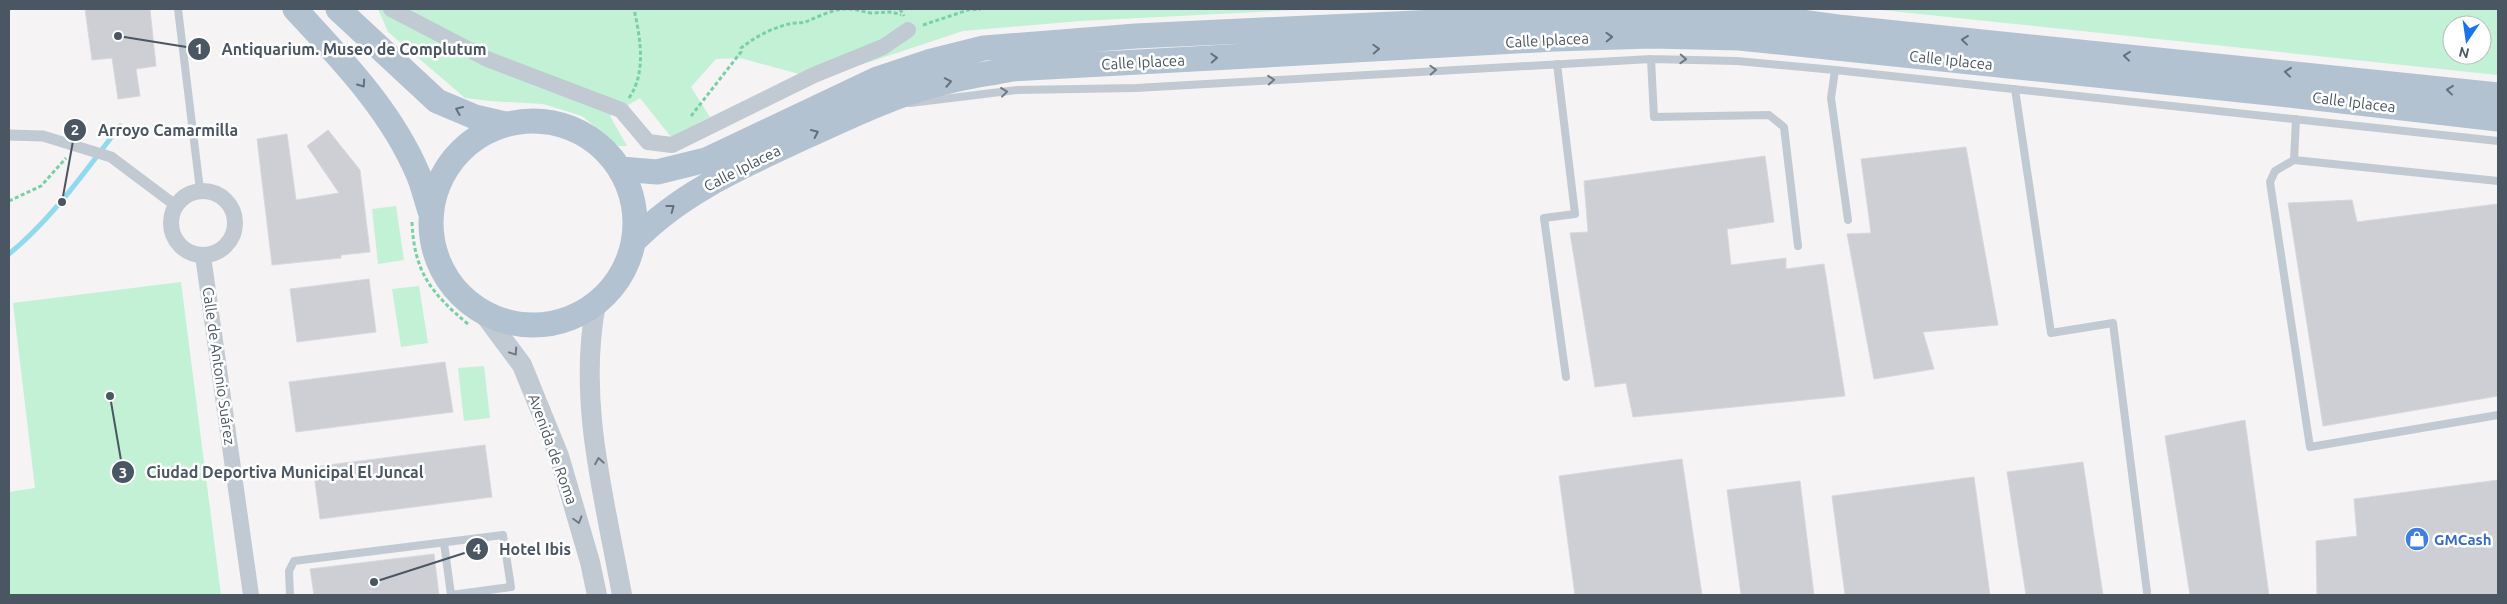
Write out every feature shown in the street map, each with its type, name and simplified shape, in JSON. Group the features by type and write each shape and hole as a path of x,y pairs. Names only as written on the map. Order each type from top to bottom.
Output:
{"main road":[{"path":"295,9 353,71 398,134 418,175 421,216 441,271 479,322 522,326 561,322 596,304 622,276 635,240 636,216 633,199 621,169 599,144 571,127 538,120 505,124 469,142 442,172 421,216"},
{"path":"338,9 437,100 476,117 505,124"},
{"name":"Calle Iplacea","path":"621,169 657,172 706,160 877,79 928,62 984,48 1146,36 1648,12 1740,14 1848,28 2498,95"},
{"name":"Calle Iplacea","path":"635,240 652,222 676,204 722,176 869,108 937,84 1012,69 1554,39 1650,36 1739,38 2289,95 2498,119"}],"street":[{"path":"391,9 487,59 621,110 648,142 672,145 814,75 883,47 907,24"},
{"path":"9,136 43,136 111,157 175,205"},
{"path":"200,190 220,195 232,206 236,223 232,239 220,251 203,256 186,251 174,239 170,222 175,205 187,194 200,190"},
{"name":"Calle de Antonio Suárez","path":"203,256 251,595"},
{"path":"596,304 591,332 589,406 622,595"},
{"name":"Avenida de Roma","path":"479,322 522,365 559,456 590,562 597,595"}],"lane":[{"path":"178,9 200,190"},
{"path":"1651,58 1654,117 1769,115 1784,127 1798,246"},
{"path":"869,108 1017,90 1136,88 1651,58 1737,61 1835,70 2498,141"},
{"path":"1557,64 1575,214 1544,218 1566,378"},
{"path":"1835,70 1831,98 1848,220"},
{"path":"2015,89 2051,332 2113,323 2147,592"},
{"path":"2294,160 2296,119"},
{"path":"2498,181 2294,160 2275,171 2270,182 2310,447 2498,415"},
{"path":"290,595 289,572 294,561 503,535 511,587 451,595 444,543"}],"path":[{"path":"621,110 634,92 642,59 634,9"},
{"path":"680,141 694,112 741,52 742,48 754,37 791,23 808,20 815,16 842,9 861,9 870,13 889,11 907,24 981,9"},
{"path":"9,200 41,186 59,165 85,148"},
{"path":"421,216 413,248 434,294 479,322"}],"green space":[{"path":"378,9 1316,9 1080,21 963,31 818,79 740,58 716,59 691,87 710,117 671,137 640,98 610,116 627,146 618,146 582,116 543,104 465,98 388,32"},
{"path":"1872,9 2498,9 2498,75"},
{"path":"396,206 404,260 378,264 372,209"},
{"path":"181,282 221,595 9,595 9,492 35,488 13,303"},
{"path":"419,286 428,343 401,347 392,289"},
{"path":"484,366 490,418 464,421 458,368"}],"building":[{"path":"85,9 150,9 156,66 136,69 140,96 118,99 112,58 92,60"},
{"path":"328,130 360,170 370,252 341,255 341,258 272,265 257,139 287,134 296,200 339,193 307,146"},
{"path":"1966,147 1998,325 1923,332 1934,369 1874,379 1847,234 1871,233 1861,159"},
{"path":"1765,156 1774,222 1727,229 1731,265 1786,258 1786,269 1824,264 1845,396 1633,417 1626,383 1595,387 1570,233 1588,232 1584,181"},
{"path":"2352,200 2357,222 2497,204 2498,396 2323,426 2288,203"},
{"path":"369,279 376,332 297,342 290,289"},
{"path":"445,362 453,412 296,432 289,382"},
{"path":"2245,420 2269,595 2190,595 2165,436"},
{"path":"485,445 492,497 320,519 313,467"},
{"path":"1682,459 1702,595 1575,595 1559,476"},
{"path":"2083,462 2103,595 2026,595 2007,472"},
{"path":"1974,477 1990,595 1845,595 1832,496"},
{"name":"GMCash","path":"2498,480 2498,595 2317,595 2316,541 2357,536 2354,499"},
{"path":"1800,481 1814,595 1741,595 1727,490"},
{"path":"434,554 439,595 314,595 310,569"}],"waterway":[{"path":"9,254 54,210 120,126"}],"place":[{"name":"Antiquarium. Museo de Complutum","path":"118,36"},
{"name":"Arroyo Camarmilla","path":"62,202"},
{"name":"Ciudad Deportiva Municipal El Juncal","path":"110,396"},
{"name":"GMCash","path":"2417,539"},
{"name":"Hotel Ibis","path":"374,582"}]}
